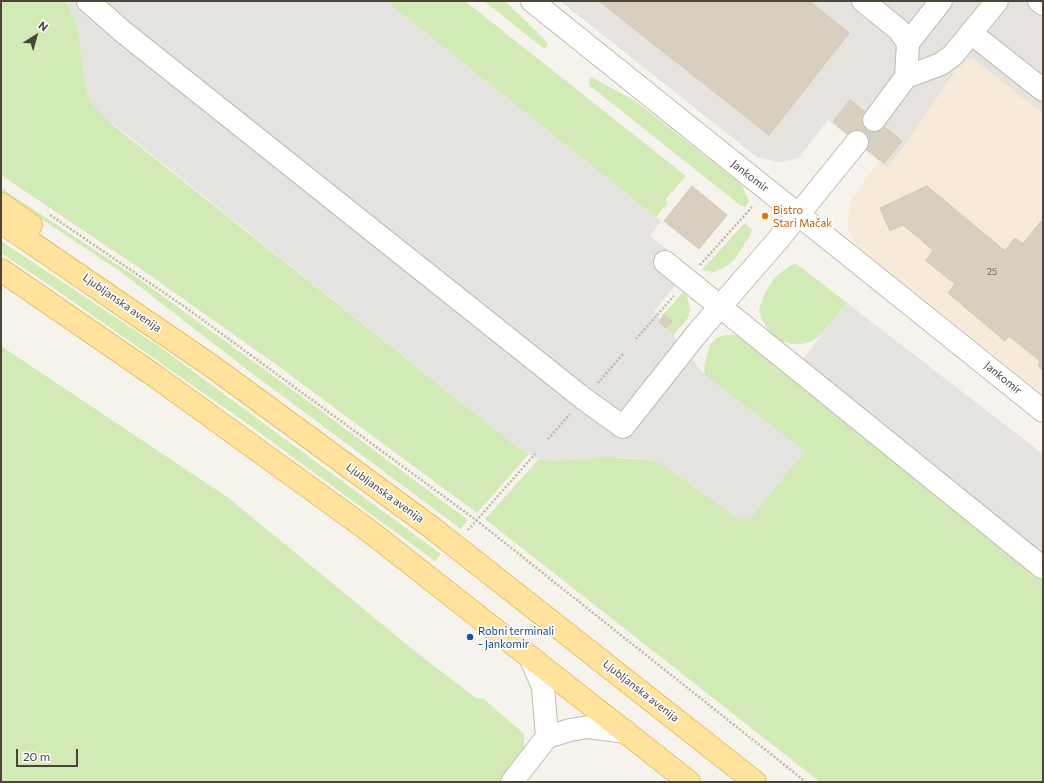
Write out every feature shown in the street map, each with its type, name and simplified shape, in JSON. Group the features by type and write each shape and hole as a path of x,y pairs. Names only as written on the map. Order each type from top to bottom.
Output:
{"main road":[{"path":"1,204 40,230 81,275"},
{"name":"Ljubljanska avenija","path":"1,222 81,275 213,367 431,527 755,782"},
{"path":"1,270 155,376 362,526 689,782"}],"street":[{"path":"88,1 128,36 547,370 584,399 623,426 720,306 799,214 858,142"},
{"name":"Jankomir","path":"532,1 1043,411"},
{"path":"862,1 898,30 908,43"},
{"path":"906,77 908,43 941,1"},
{"path":"874,120 906,77 941,64 953,55 997,1"},
{"path":"1039,1 1043,4"},
{"path":"971,33 1043,90"},
{"path":"665,262 1043,568"},
{"path":"530,657 543,687 547,737"},
{"path":"512,782 547,737 570,730 589,727 626,732"}],"path":[{"path":"695,271 752,207"},
{"path":"44,210 185,307 476,520 806,782"},
{"path":"636,339 675,294"},
{"path":"595,386 623,354"},
{"path":"548,439 573,411"},
{"path":"467,531 535,454"}],"shaded area":[{"path":"70,1 386,1 661,221 650,236 691,267 654,311 705,375 805,451 750,519 740,520 660,463 635,458 608,457 553,461 539,459 529,454 515,445 101,114 93,104 85,83 78,29 68,4"},
{"path":"560,1 1043,1 1043,114 971,57 956,70 908,141 887,168 828,120 798,159 778,162 757,157"},
{"path":"971,57 1043,114 1043,394 868,256 853,241 847,224 850,202 853,196 879,162 887,168 908,141 956,70"},
{"path":"847,303 1043,454 1043,578 790,375"}],"green space":[{"path":"1,1 66,1 75,17 78,29 85,83 89,95 93,104 114,126 515,445 529,454 477,513 274,363 151,276 1,175"},
{"path":"386,1 465,1 686,176 665,200 668,203 656,217"},
{"path":"484,1 505,1 542,37 548,45 544,49"},
{"path":"591,77 634,100 741,184 749,201 745,207 740,205 590,86 589,80"},
{"path":"1,188 139,279 301,396 468,520 461,529 245,368 121,272 1,192"},
{"path":"745,224 752,229 750,235 734,260 725,267 714,272 702,270 743,225"},
{"path":"1,241 160,347 441,554 435,561 245,422 45,282 1,253"},
{"path":"797,264 847,303 821,335 812,341 802,344 792,344 781,341 772,336 761,318 759,309 765,293 775,277 791,265"},
{"path":"683,292 687,296 690,310 688,318 671,338 667,328 672,321 664,315 662,316"},
{"path":"725,335 735,335 742,339 1043,578 1043,782 820,782 485,519 539,459 553,461 608,457 648,460 705,375 704,366 710,345 716,338"},
{"path":"1,346 230,499 416,652 476,698 484,699 524,734 524,752 502,782 1,782"}],"building":[{"path":"599,1 809,1 849,33 769,135"},
{"path":"850,100 902,141 884,163 833,122"},
{"path":"692,186 727,215 699,249 664,221"},
{"path":"927,186 1005,251 1015,238 1023,244 1041,221 1043,223 1043,370 1038,366 1040,361 1009,336 1005,341 948,293 955,284 926,261 933,250 903,225 890,231 880,208"},
{"path":"664,315 672,321 666,328 659,322"}],"tunnel":[{"path":"857,142 874,120"}],"place":[{"name":"Bistro Stari Mačak","path":"765,216"},
{"name":"Robni terminali - Jankomir","path":"470,637"}]}
